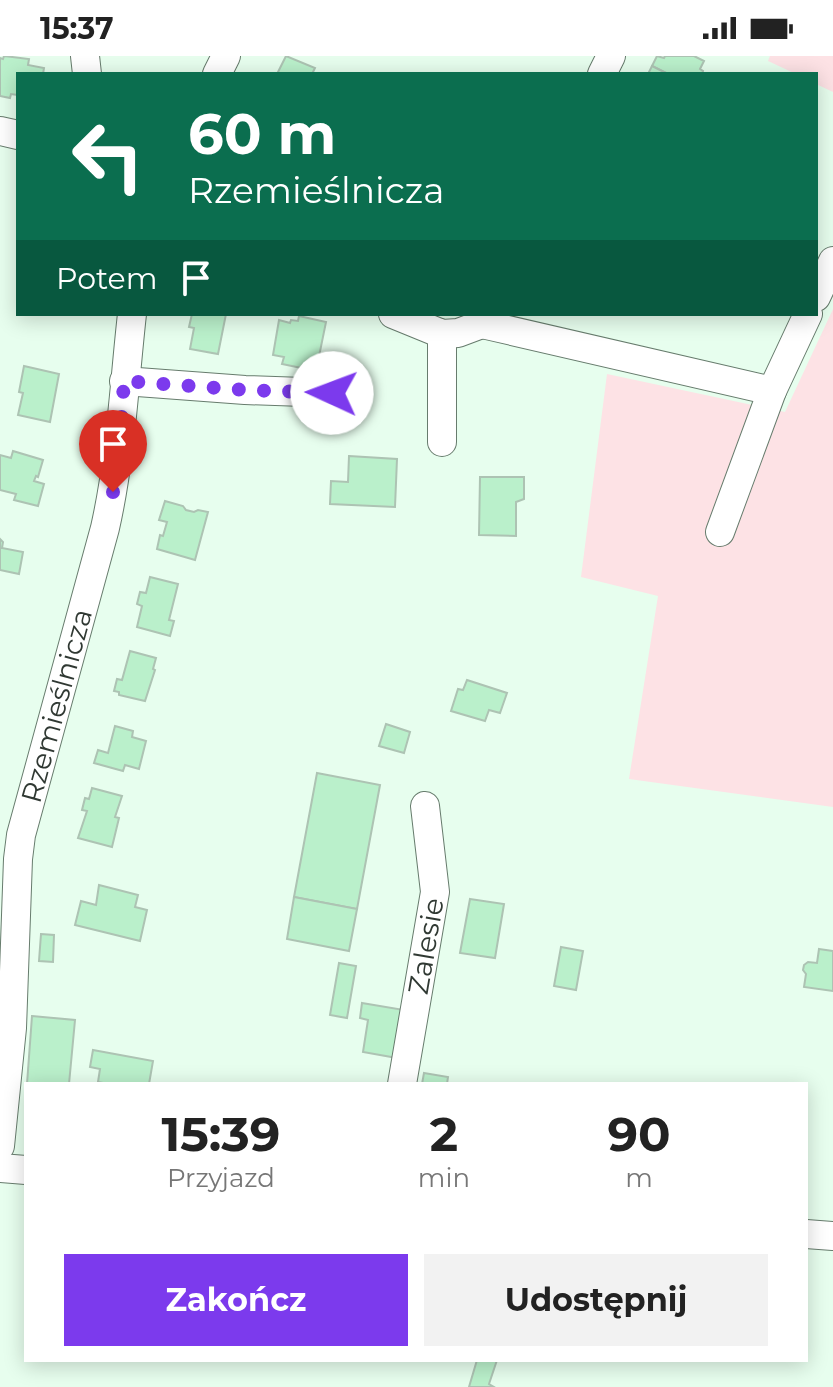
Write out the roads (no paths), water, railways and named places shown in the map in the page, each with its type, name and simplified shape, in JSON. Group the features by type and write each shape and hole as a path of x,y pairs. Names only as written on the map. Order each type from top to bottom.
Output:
{"street":[{"path":"818,293 833,261"},
{"name":"Rzemieślnicza","path":"0,1146 21,835 105,528 119,457 132,316"},
{"path":"398,316 442,334 458,333 485,319 772,391"},
{"path":"720,532 772,391 807,316"},
{"path":"442,334 442,442"},
{"path":"124,381 332,393"},
{"name":"Zalesie","path":"402,1082 435,892 425,806"},
{"path":"0,1168 24,1170"},
{"path":"808,1234 833,1236"}]}
